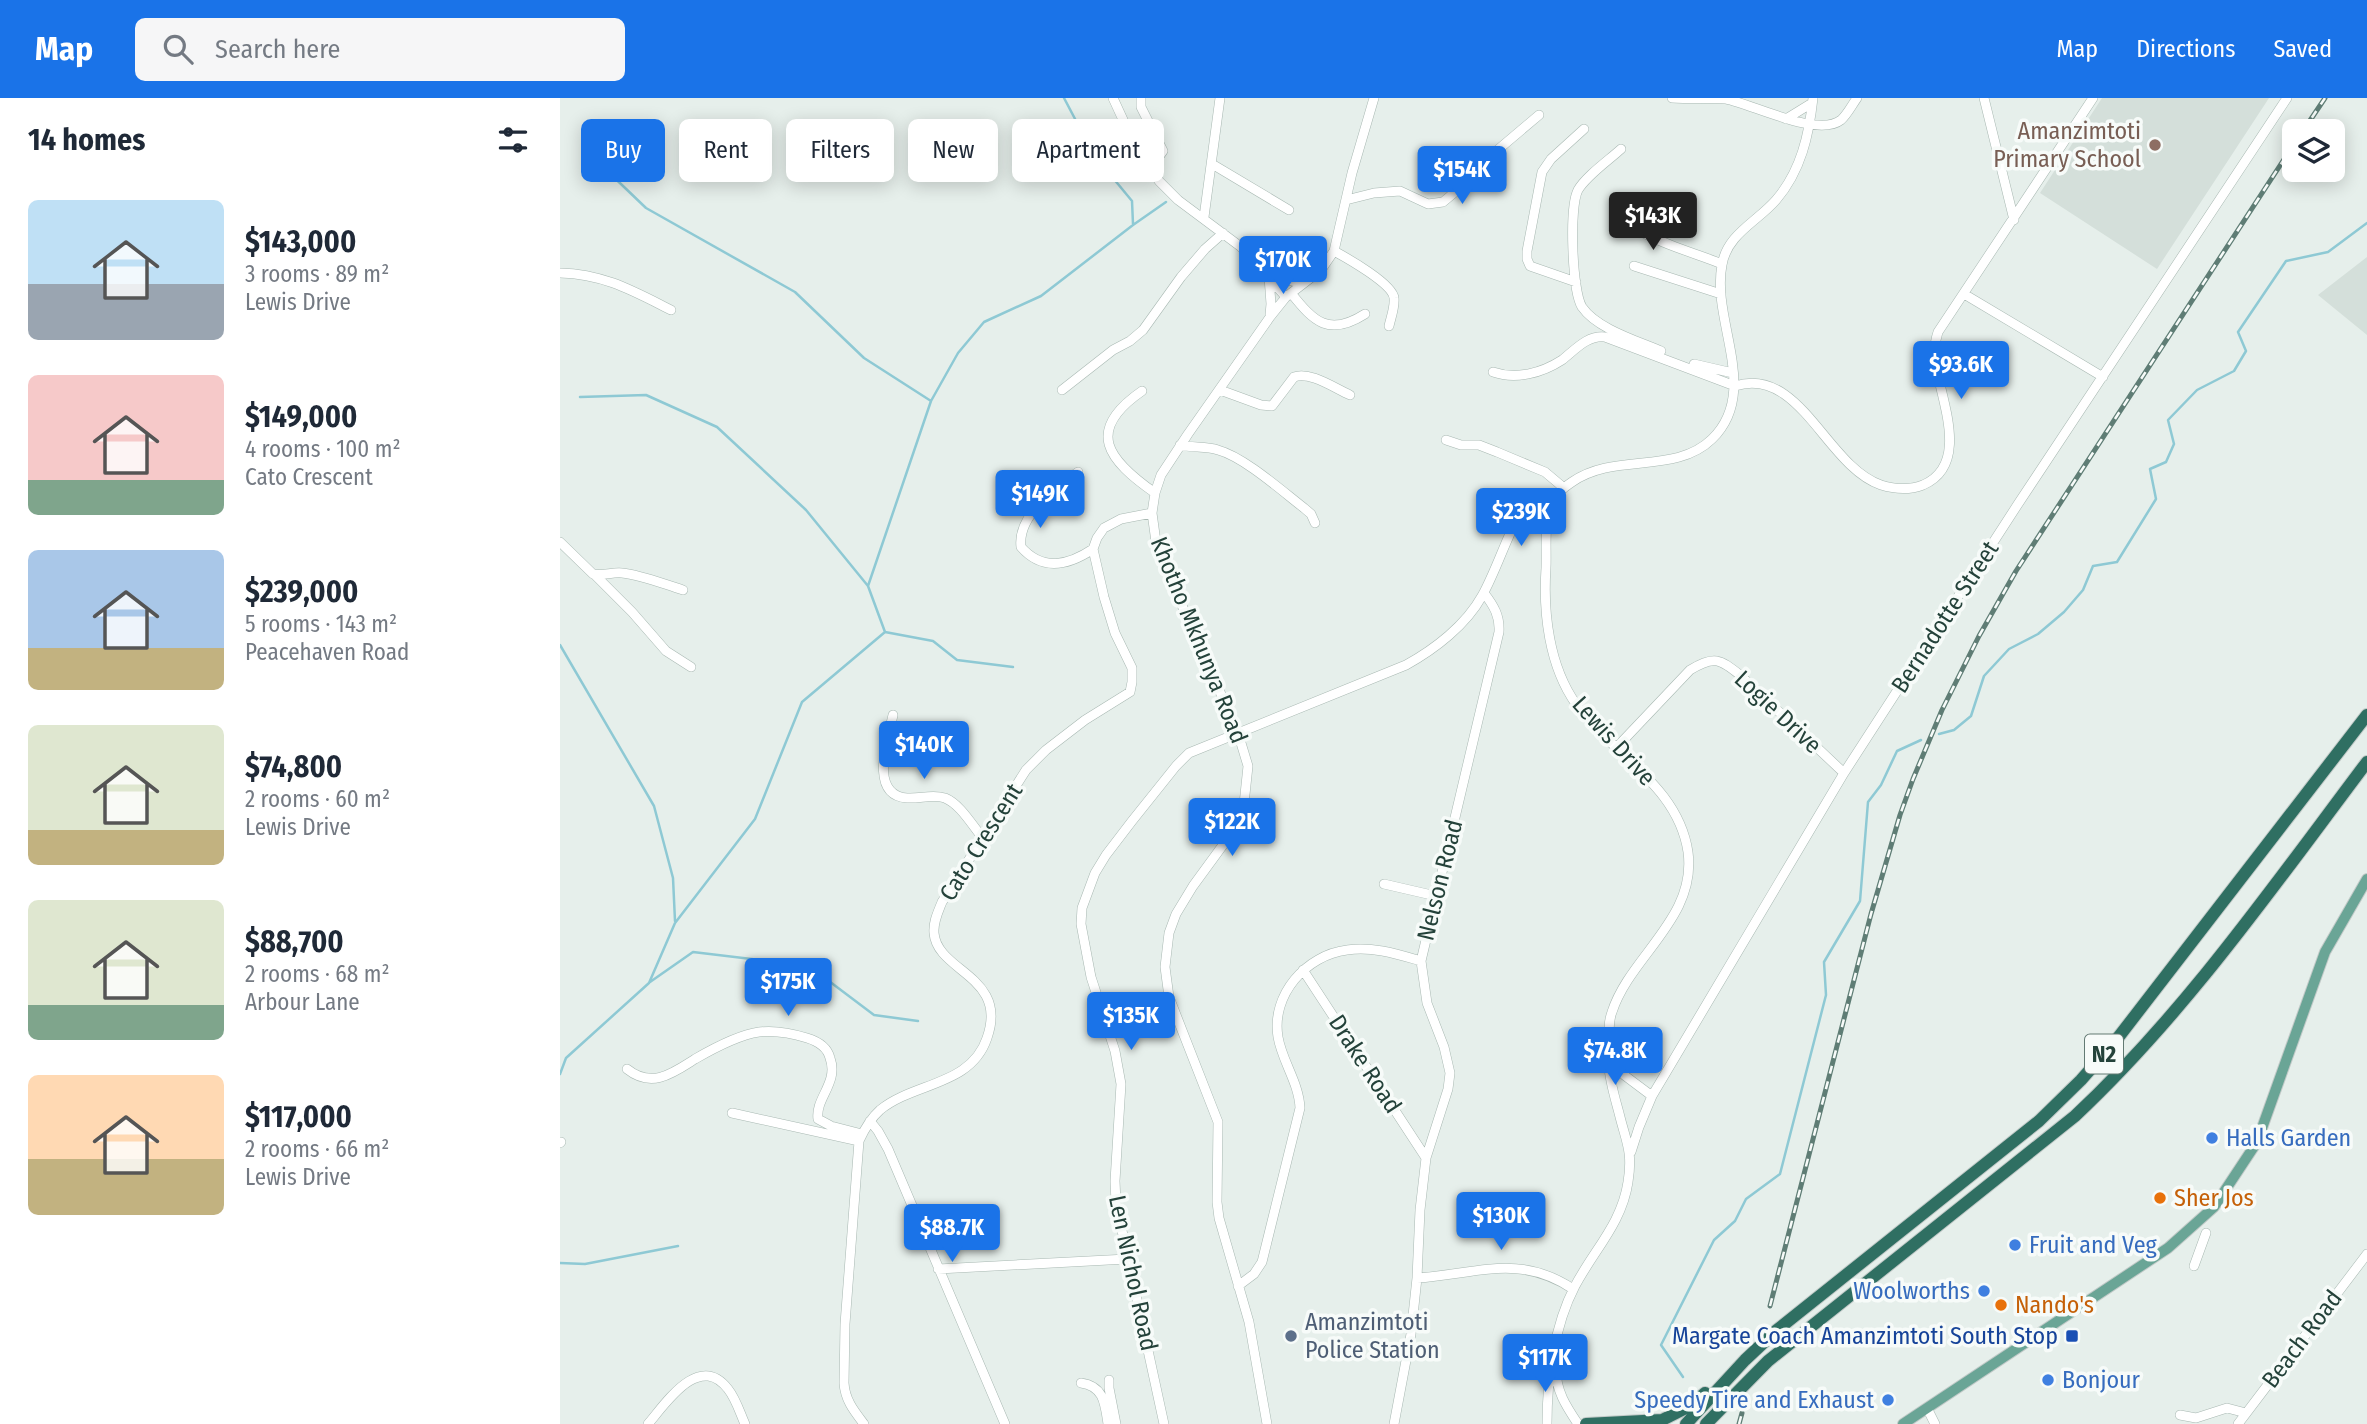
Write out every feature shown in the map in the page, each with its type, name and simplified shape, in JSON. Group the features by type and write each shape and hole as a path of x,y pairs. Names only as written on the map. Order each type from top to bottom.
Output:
{"highway":[{"name":"N2","path":"1686,1424 1761,1344 2039,1121 2081,1080 2117,1039 2367,715"},
{"name":"N2","path":"1706,1424 1768,1361 2075,1116 2115,1079 2160,1029 2213,963 2367,762"},
{"path":"1586,1424 1651,1421 1673,1416 1690,1406 1761,1344"}],"main road":[{"path":"1903,1424 2168,1248 2214,1207 2257,1142 2326,952 2367,879"}],"street":[{"path":"1112,98 1123,119"},
{"path":"1141,98 1141,107 1147,119"},
{"path":"1204,218 1220,98"},
{"path":"1374,98 1334,251 1390,289 1394,299 1389,326"},
{"path":"1672,98 1727,99 1810,124 1832,124 1840,121 1857,98"},
{"path":"1984,98 2014,220"},
{"path":"1493,372 1514,377 1533,373 1559,361 1583,343 1598,336 1630,345 1735,386 1756,382 1783,391 1853,468 1882,485 1902,489 1933,481 1943,469 1950,435 1948,409 1935,359 1934,344 1938,332 2094,98"},
{"name":"Bernadotte Street","path":"1631,1152 1653,1097 1844,773 2018,504 2287,98"},
{"path":"1786,118 1813,101"},
{"path":"1554,498 1564,488 1593,470 1690,454 1701,449 1724,424 1732,404 1735,386 1721,294 1722,264 1727,247 1786,187 1797,167 1810,124 1813,101"},
{"path":"1346,200 1374,193 1401,191 1428,204 1443,202 1468,175 1539,115"},
{"path":"1576,282 1530,266 1527,251 1542,172 1551,159 1584,129"},
{"path":"1620,149 1579,188 1574,200 1572,223 1576,282 1582,307 1617,333 1697,366 1733,373"},
{"path":"1212,164 1289,210"},
{"path":"1159,182 1178,200 1241,247 1308,315 1321,322 1344,324 1365,314"},
{"path":"1625,206 1629,223 1640,232 1722,264"},
{"path":"1062,390 1143,330 1181,276 1223,233"},
{"name":"Khotho Mkhunya Road","path":"1267,1424 1249,1322 1225,1241 1217,1202 1218,1122 1169,998 1165,967 1169,933 1176,914 1231,834 1244,804 1248,766 1238,733 1166,569 1156,542 1152,513 1161,475 1180,445 1270,317 1289,295 1321,270 1334,251"},
{"path":"1634,266 1721,294"},
{"path":"560,273 593,276 617,283 671,310"},
{"path":"1269,277 1303,283"},
{"path":"1269,277 1270,317"},
{"path":"1964,294 2103,377"},
{"path":"1220,390 1261,405 1272,406 1298,375 1312,378 1350,395"},
{"path":"1142,391 1116,413 1108,429 1108,446 1124,468 1155,493"},
{"path":"1446,440 1461,445 1479,445 1497,452 1545,472 1564,488"},
{"path":"1180,445 1214,449 1238,459 1304,508 1315,523"},
{"path":"1078,472 1041,502 1020,537 1021,547 1042,562 1057,565 1082,557 1093,549 1104,528 1121,519 1152,513"},
{"name":"Len Nichol Road","path":"1164,1424 1127,1259 1115,1192 1121,1084 1115,1051 1087,960 1082,924 1086,892 1106,855 1182,758 1214,742 1412,662 1433,648 1464,620 1484,593 1524,506 1530,500 1554,498"},
{"name":"Lewis Drive","path":"1547,1424 1555,1350 1573,1289 1618,1219 1625,1199 1631,1152 1619,1115 1609,1069 1608,1034 1611,1013 1624,985 1671,921 1687,884 1689,869 1684,834 1674,811 1650,779 1616,748 1576,704 1559,672 1547,617 1545,581 1549,517 1554,498"},
{"path":"560,542 632,612 666,651 691,667"},
{"name":"Cato Crescent","path":"864,1424 852,1409 844,1384 845,1324 861,1138 880,1110 963,1071 976,1059 987,1039 992,1014 986,994 937,946 933,934 934,924 942,902 1026,770 1046,750 1085,720 1130,692 1132,668 1115,633 1093,549"},
{"path":"593,574 635,575 683,590"},
{"name":"Nelson Road","path":"1238,1286 1254,1274 1262,1262 1298,1121 1300,1095 1281,1049 1277,1027 1279,1008 1286,990 1303,971 1329,955 1345,950 1388,951 1421,961 1499,632 1500,622 1496,610 1484,593"},
{"name":"Logie Drive","path":"1616,748 1690,670 1714,660 1723,661 1740,675 1844,773"},
{"path":"893,715 885,754 883,776 886,785 898,797 911,799 931,795 945,798 954,803 982,837"},
{"path":"1384,884 1436,896"},
{"path":"1394,1424 1411,1334 1418,1278 1420,1210 1426,1158 1448,1089 1450,1073 1444,1047 1424,991 1421,961"},
{"name":"Drake Road","path":"1303,971 1426,1158"},
{"path":"627,1069 640,1077 660,1079 738,1038 758,1032 791,1033 817,1041 831,1059 830,1084 818,1110 818,1119 861,1138"},
{"path":"1610,1050 1624,1075 1653,1097"},
{"path":"732,1113 861,1138"},
{"path":"870,1121 883,1139 1005,1424"},
{"path":"2194,1265 2206,1233"},
{"name":"Beach Road","path":"2238,1424 2367,1254"},
{"path":"938,1269 1127,1259"},
{"path":"1418,1278 1450,1276 1502,1267 1525,1268 1559,1280 1573,1289"},
{"path":"1555,1350 1562,1399 1578,1424"},
{"path":"648,1424 685,1383 697,1377 716,1379 729,1390 745,1424"},
{"path":"1110,1380 1115,1424"},
{"path":"1082,1383 1096,1387 1101,1392 1108,1424"},
{"path":"1927,1408 1935,1424"},
{"path":"2180,1415 2196,1418 2228,1408 2246,1413"}],"shaded area":[{"name":"Amanzimtoti Primary School","path":"2102,98 2269,98 2157,269 2040,193"},
{"path":"2367,257 2367,335 2318,295"}],"waterway":[{"path":"1064,98 1094,155 1132,201 1133,224"},
{"path":"619,182 646,208 795,292 864,358 931,401"},
{"path":"560,1074 566,1058 649,983 675,923 755,819 802,702 885,632 868,586 931,401 958,353 984,322 1041,296 1166,202"},
{"path":"1939,734 1954,730 1971,716 1984,676 2009,649 2038,634 2064,612 2083,590 2093,566 2117,562 2156,499 2150,469 2166,462 2174,444 2168,420 2197,390 2234,371 2246,351 2238,332 2286,261 2328,252 2367,223"},
{"path":"580,397 646,395 717,427 806,510 868,586"},
{"path":"885,632 933,641 957,660 1013,667"},
{"path":"560,645 654,806 673,878 675,921"},
{"path":"1683,1377 1661,1345 1714,1240 1735,1221 1746,1199 1780,1174 1826,995 1824,962 1860,901 1868,802 1881,785 1897,751 1921,740"},
{"path":"650,982 693,952 809,966 874,1015 918,1021"},
{"path":"560,1263 585,1264 678,1246"}],"railway":[{"path":"2311,119 2325,98"},
{"path":"1770,1306 1871,914 1900,815 1942,710 1979,636 2016,571 2282,162"},
{"path":"1739,1424 1742,1413"}],"place":[{"name":"Amanzimtoti Primary School","path":"2155,145"},
{"name":"Halls Garden","path":"2212,1138"},
{"name":"Sher Jos","path":"2160,1198"},
{"name":"Fruit and Veg","path":"2015,1245"},
{"name":"Woolworths","path":"1984,1291"},
{"name":"Nando's","path":"2001,1305"},
{"name":"Amanzimtoti Police Station","path":"1291,1336"},
{"name":"Margate Coach Amanzimtoti South Stop","path":"2072,1336"},
{"name":"Bonjour","path":"2048,1380"},
{"name":"Speedy Tire and Exhaust","path":"1888,1400"}]}
